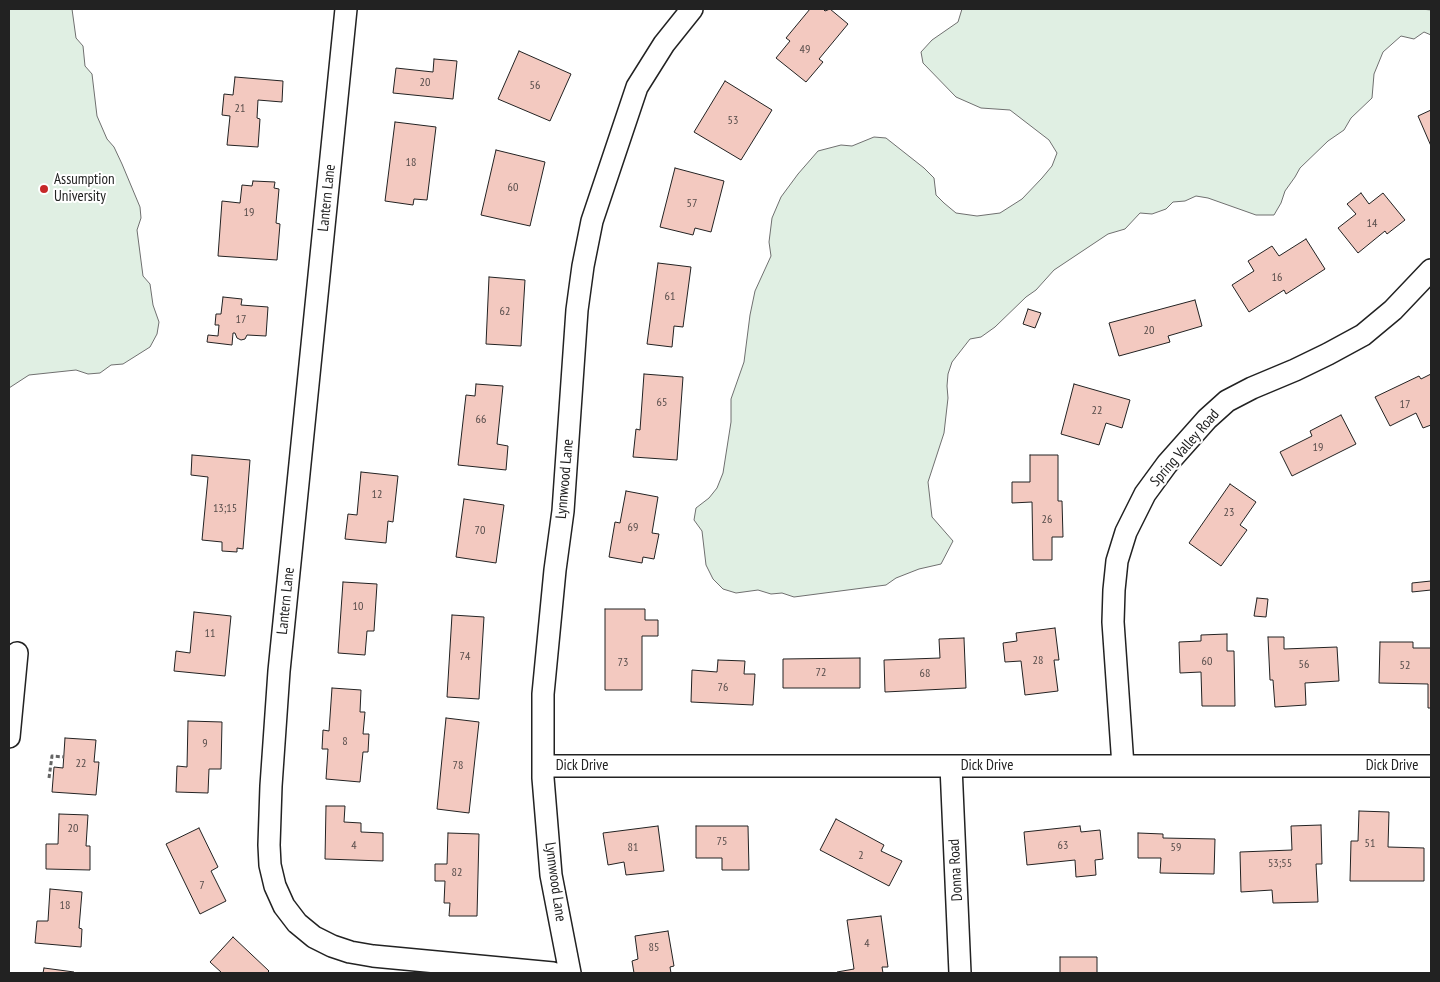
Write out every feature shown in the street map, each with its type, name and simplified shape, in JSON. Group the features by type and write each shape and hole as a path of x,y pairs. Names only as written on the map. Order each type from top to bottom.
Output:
{"street":[{"name":"Lantern Lane","path":"346,9 279,671 271,786 270,865 275,886 284,906 298,923 314,937 332,946 350,952 373,956 553,973"},
{"name":"Lynnwood Lane","path":"570,973 551,875 543,766 543,694 555,570 563,511 574,349 584,257 592,221 637,87 664,44 692,9"},
{"name":"Spring Valley Road","path":"1123,766 1114,622 1114,590 1118,562 1126,532 1145,494 1172,458 1207,419 1227,401 1352,342 1379,323 1431,270"},
{"path":"9,737 17,653"},
{"name":"Dick Drive","path":"543,766 1431,766"},
{"name":"Donna Road","path":"951,766 960,973"}],"path":[{"path":"49,778 52,756 64,757"}],"green space":[{"path":"9,9 72,9 76,38 83,46 85,66 92,74 97,116 107,139 114,147 140,207 141,218 137,230 143,276 150,284 153,305 159,322 157,334 150,347 123,364 111,365 100,373 88,374 76,370 29,375 9,388"},
{"path":"962,9 1421,9 1431,10 1431,35 1424,32 1414,39 1401,36 1383,52 1374,74 1372,98 1351,118 1344,130 1328,141 1300,168 1285,191 1274,215 1256,215 1208,198 1196,196 1185,201 1173,202 1166,209 1152,214 1140,213 1125,229 1108,234 1054,270 1036,290 1026,297 995,327 981,337 970,339 952,362 948,374 948,398 944,433 928,482 932,517 953,541 941,564 919,569 896,578 886,585 794,597 782,593 771,594 758,590 736,593 723,589 713,579 706,565 702,531 694,520 696,508 709,498 717,488 723,473 731,422 731,399 744,362 755,291 771,256 769,242 772,218 781,197 798,174 818,151 841,145 852,146 874,137 886,138 934,178 936,195 944,203 956,213 977,216 1000,213 1022,199 1052,166 1057,153 1049,140 1010,110 981,108 956,97 923,63 921,52 932,40 958,22"}],"building":[{"path":"810,9 823,9 825,11 830,9 848,24 819,59 823,62 806,82 776,58 790,41 786,38"},
{"path":"519,51 571,74 550,121 498,99"},
{"path":"434,59 457,61 453,99 393,93 396,68 433,72"},
{"path":"235,77 283,81 282,102 258,100 257,118 260,119 258,147 227,145 230,116 222,115 224,94 233,95"},
{"path":"725,81 772,110 741,160 694,132"},
{"path":"1431,110 1431,146 1418,116"},
{"path":"395,122 436,127 427,200 414,199 413,205 385,201"},
{"path":"496,150 545,162 530,226 481,215"},
{"path":"675,168 724,181 711,232 695,228 693,235 660,227"},
{"path":"253,181 275,182 274,188 279,189 276,223 280,224 277,260 218,256 222,201 240,203 242,185 252,186"},
{"path":"1361,193 1369,204 1383,193 1405,220 1387,234 1385,231 1358,253 1338,228 1356,214 1347,204"},
{"path":"1306,239 1325,269 1286,294 1284,290 1249,312 1232,285 1254,271 1248,261 1272,246 1279,256"},
{"path":"658,263 691,267 683,327 674,326 672,347 647,344"},
{"path":"489,277 525,280 521,346 486,344"},
{"path":"223,297 242,299 241,305 268,307 266,336 247,335 245,339 241,340 233,333 232,345 207,342 208,335 218,336 219,325 215,325 216,314 221,314"},
{"path":"1195,300 1202,326 1168,336 1170,342 1119,356 1109,323"},
{"path":"1028,309 1041,313 1035,328 1023,324"},
{"path":"644,374 683,377 677,460 633,457 636,429 640,430"},
{"path":"1431,374 1431,425 1423,428 1416,413 1390,426 1375,397 1419,376 1421,379"},
{"path":"476,384 503,386 497,444 508,446 506,470 458,465 466,395 475,396"},
{"path":"1074,384 1130,400 1122,428 1106,423 1099,445 1061,434"},
{"path":"1341,415 1356,444 1292,476 1280,452 1312,436 1310,431"},
{"path":"192,455 250,460 243,549 237,548 237,552 222,551 222,542 202,540 208,477 191,475"},
{"path":"1030,455 1058,455 1058,501 1062,501 1063,537 1052,537 1052,560 1033,560 1032,502 1012,503 1012,482 1030,482"},
{"path":"361,472 398,476 393,522 388,521 386,543 345,539 348,514 357,515"},
{"path":"1230,484 1256,502 1240,525 1247,530 1221,566 1189,543"},
{"path":"626,491 658,497 652,533 659,534 654,559 643,557 642,563 609,557 615,522 620,523"},
{"path":"464,499 504,505 496,563 456,557"},
{"path":"1431,581 1431,590 1412,592 1412,583"},
{"path":"343,582 377,584 374,631 367,631 365,655 338,653"},
{"path":"1257,598 1268,599 1266,617 1254,616"},
{"path":"605,609 645,609 645,620 658,620 658,636 642,636 642,690 605,690"},
{"path":"194,612 231,616 225,676 174,671 176,651 190,653"},
{"path":"452,615 484,617 479,699 447,697"},
{"path":"1055,628 1059,660 1054,660 1058,691 1025,695 1021,661 1005,662 1003,643 1017,641 1016,633"},
{"path":"1227,634 1227,651 1234,651 1235,706 1202,706 1201,672 1180,673 1179,642 1201,641 1201,635"},
{"path":"1268,637 1284,637 1284,649 1337,647 1339,681 1305,683 1306,705 1275,707 1273,680 1270,680"},
{"path":"964,638 966,688 885,692 884,660 940,658 939,639"},
{"path":"1380,642 1413,642 1413,648 1431,648 1431,708 1428,708 1428,684 1379,683"},
{"path":"860,658 860,688 783,688 783,659"},
{"path":"718,660 745,661 744,674 755,674 753,705 691,702 692,670 717,672"},
{"path":"332,688 361,690 360,712 365,712 363,734 369,734 368,752 363,752 360,782 326,779 328,749 322,749 323,730 329,731"},
{"path":"446,718 479,722 469,813 437,809"},
{"path":"188,721 222,722 221,769 209,769 208,793 176,792 177,766 187,767"},
{"path":"65,738 96,740 94,762 99,762 96,795 52,792 54,767 63,768"},
{"path":"326,806 345,806 344,822 361,823 361,832 383,833 383,861 325,859"},
{"path":"1359,811 1389,812 1388,847 1424,848 1424,881 1350,881 1351,841 1358,841"},
{"path":"59,814 88,815 86,846 90,846 90,870 46,869 46,844 58,844"},
{"path":"836,819 884,845 881,851 902,861 889,886 820,850"},
{"path":"1321,825 1322,864 1316,864 1318,902 1273,903 1272,890 1241,892 1240,852 1292,850 1291,826"},
{"path":"658,826 664,871 626,875 624,862 608,865 603,833"},
{"path":"696,826 748,826 749,870 722,870 722,858 696,858"},
{"path":"1080,826 1081,832 1100,830 1103,859 1095,860 1096,875 1076,877 1075,860 1027,865 1024,832"},
{"path":"199,828 218,867 211,871 226,901 200,914 166,844"},
{"path":"448,833 479,834 477,916 449,916 450,903 444,903 445,881 435,881 435,864 447,864"},
{"path":"1138,833 1163,834 1163,838 1215,839 1214,874 1160,873 1161,858 1138,858"},
{"path":"50,889 82,892 79,928 82,929 81,947 35,943 37,921 48,921"},
{"path":"881,916 888,967 882,967 883,973 837,973 854,969 847,920"},
{"path":"668,931 674,966 670,967 671,973 634,973 632,961 638,959 635,936"},
{"path":"233,937 269,971 267,973 222,973 210,962"},
{"path":"1060,957 1097,957 1097,973 1060,973"},
{"path":"44,968 74,972 74,973 43,973"}],"place":[{"name":"Assumption University","path":"44,189"}]}
